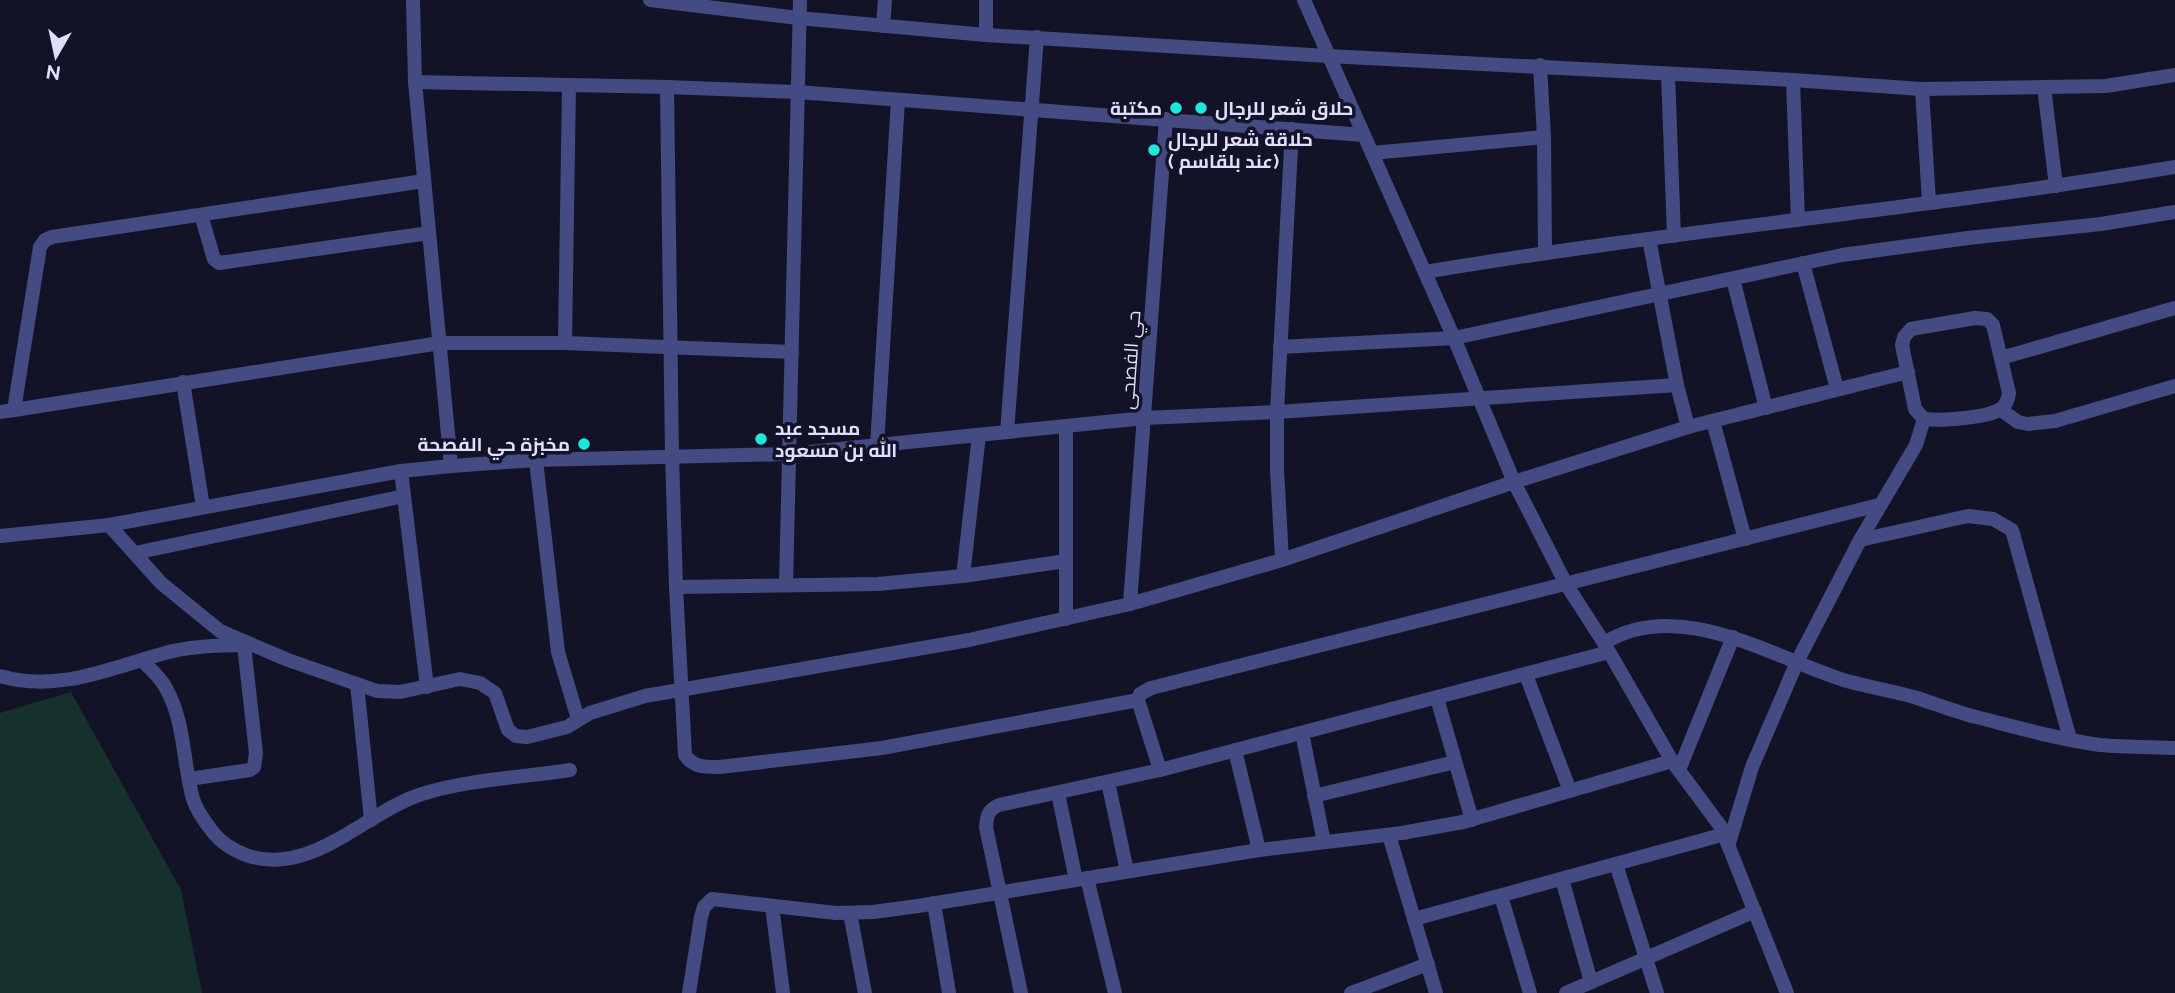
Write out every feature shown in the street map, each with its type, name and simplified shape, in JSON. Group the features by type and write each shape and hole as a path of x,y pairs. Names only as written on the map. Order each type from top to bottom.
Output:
{"street":[{"path":"413,0 415,82 451,466"},
{"path":"650,0 701,3 798,18 986,34 1922,89 2106,86 2174,78"},
{"path":"786,584 800,0"},
{"path":"883,26 885,0"},
{"path":"986,0 986,34"},
{"path":"1304,0 1454,338 1514,482 1566,584 1676,765 1727,838 1787,993"},
{"path":"1007,432 1037,37"},
{"path":"1540,65 1545,252"},
{"path":"1668,74 1674,236"},
{"path":"1793,80 1798,220"},
{"path":"415,82 797,92 1364,135"},
{"path":"565,343 569,85"},
{"path":"667,87 676,587 685,755 690,762 706,767 882,748 1138,699"},
{"path":"2044,87 2056,186"},
{"path":"1922,89 1929,202"},
{"path":"877,446 898,100"},
{"name":"حي الفصحى","path":"1130,604 1166,119"},
{"path":"1282,560 1277,412 1292,129"},
{"path":"1371,153 1544,137"},
{"path":"1425,272 1545,252 2056,186 2175,167"},
{"path":"424,181 45,240 40,247 7,411 440,343 565,343 792,352"},
{"path":"1280,347 1454,338 1842,255 2101,224 2175,212"},
{"path":"201,215 214,259 219,263 429,233"},
{"path":"1649,239 1676,385 1688,428"},
{"path":"1803,264 1837,389"},
{"path":"1733,279 1766,408"},
{"path":"2001,358 2175,308"},
{"path":"1975,318 1987,319 1993,325 2009,393 2008,402 2001,410 1966,417 1924,419 1915,409 1908,372 1902,345 1904,337 1911,329 1975,318"},
{"path":"109,525 161,583 220,631 248,645 377,691 400,692 460,678 480,683 495,693 508,730 516,736 527,737 567,727 578,719 611,705 645,696 681,692 969,640 1130,604 1282,560 1514,482 1688,428 1908,372"},
{"path":"183,382 203,507"},
{"path":"0,536 109,525 401,471 451,466 672,455 790,454 1145,418 1277,412 1676,385"},
{"path":"2001,410 2018,422 2028,424 2055,421 2175,386"},
{"path":"1727,838 1752,767 1797,662 1879,505 1899,477 1916,445 1924,419"},
{"path":"1713,421 1745,539"},
{"path":"1066,426 1066,619"},
{"path":"963,576 979,435"},
{"path":"536,460 558,652 578,719"},
{"path":"401,471 427,687"},
{"path":"135,553 404,496"},
{"path":"1160,770 1138,699 1140,694 1151,688 1879,505"},
{"path":"1860,540 1968,516 1993,519 2012,530 2070,739"},
{"path":"676,587 878,584 963,576 1066,561"},
{"path":"1021,993 986,827 986,816 991,809 1160,770 1526,675 1606,648 1619,634 1642,626 1671,626 1733,637 1847,681 1913,697 1976,717 2070,739 2099,744 2175,748"},
{"path":"1676,765 1733,637"},
{"path":"0,676 41,681 71,681 143,662 166,653 215,645 248,645"},
{"path":"189,779 250,770 254,767 256,753 248,645"},
{"path":"143,662 167,689 177,714 193,802 213,833 234,851 261,860 288,858 320,848 421,794 450,787 570,771"},
{"path":"1526,675 1570,791"},
{"path":"357,684 371,820"},
{"path":"1437,698 1472,820"},
{"path":"1302,733 1324,842"},
{"path":"1235,750 1259,850"},
{"path":"1314,796 1455,762"},
{"path":"689,993 701,917 707,901 721,899 850,913 934,904 1259,850 1389,835 1472,820 1570,791 1676,765"},
{"path":"1108,782 1127,871"},
{"path":"1058,793 1115,993"},
{"path":"1389,835 1437,993"},
{"path":"1414,919 1616,864 1727,838"},
{"path":"1616,864 1657,993"},
{"path":"1562,879 1591,982"},
{"path":"1501,895 1530,993"},
{"path":"934,904 949,993"},
{"path":"772,906 783,993"},
{"path":"1566,993 1755,911"},
{"path":"850,913 865,993"},
{"path":"1351,993 1428,964"}],"green space":[{"path":"71,692 181,890 202,993 0,993 0,713"}],"place":[{"name":"مكتبة","path":"1176,108"},
{"name":"حلاق شعر للرجال","path":"1201,108"},
{"name":"حلاقة شعر للرجال ( عند بلقاسم)","path":"1154,150"},
{"name":"مسجد عبد الله بن مسعود","path":"761,439"},
{"name":"مخبزة حي الفصحة","path":"584,444"}]}
